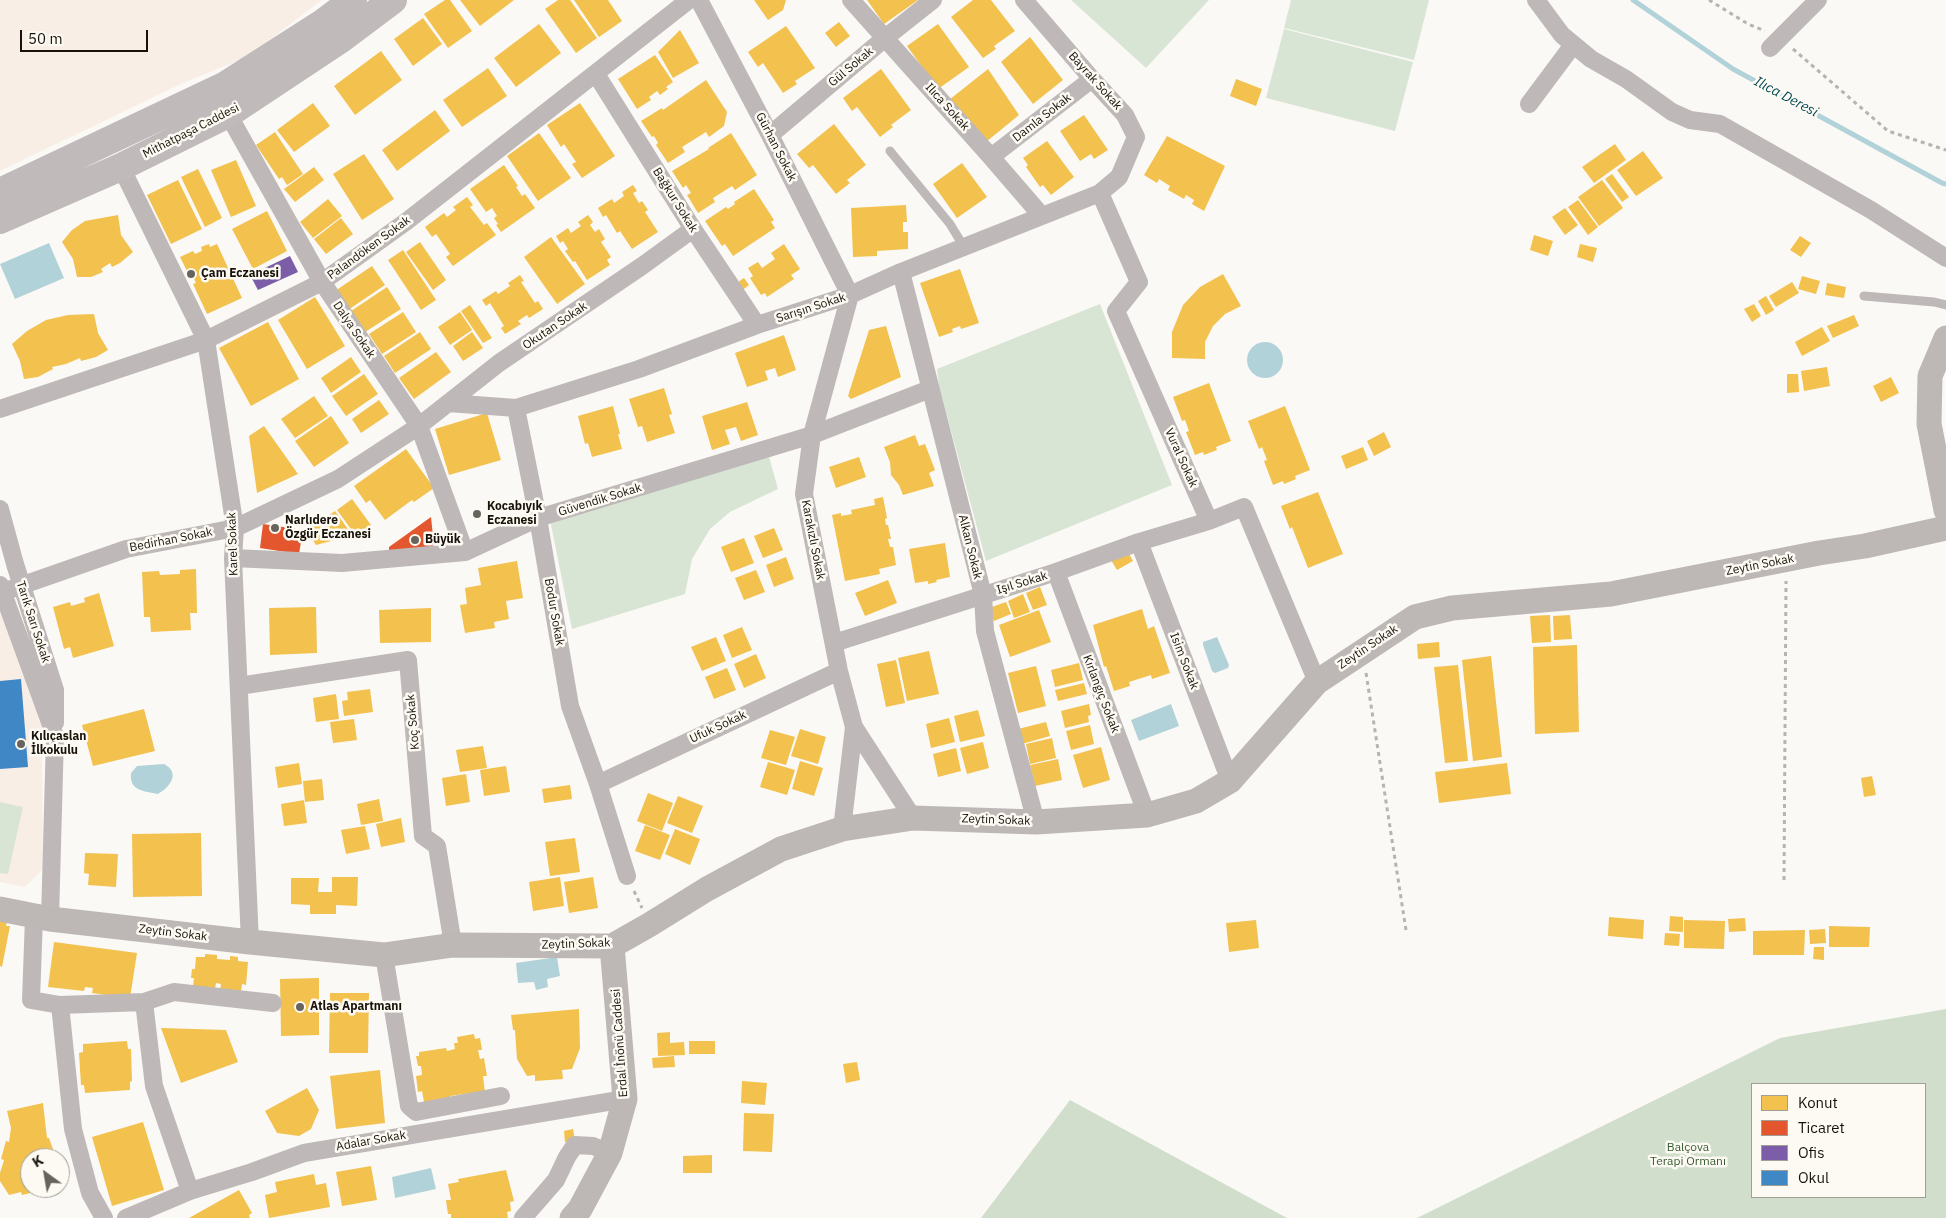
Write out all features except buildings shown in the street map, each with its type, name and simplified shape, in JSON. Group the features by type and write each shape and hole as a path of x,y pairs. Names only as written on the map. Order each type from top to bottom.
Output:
{"main road":[{"name":"Mithatpaşa Caddesi","path":"0,192 224,86 324,22 353,0"},
{"name":"Mithatpaşa Caddesi","path":"0,220 121,167 228,114 341,39 393,0"}],"street":[{"name":"Palandöken Sokak","path":"0,409 206,340 322,282 408,221 689,0"},
{"name":"Gürhan Sokak","path":"699,0 770,135 850,295"},
{"name":"Ilıca Sokak","path":"851,0 1041,215"},
{"name":"Gül Sokak","path":"770,135 933,0"},
{"name":"Bayrak Sokak","path":"1024,0 1125,115 1136,137 1119,177 1100,193"},
{"path":"1536,0 1562,36 1591,59 1626,79 1672,112 1690,120 1720,124 1870,210 1946,258"},
{"path":"1776,43 1818,0"},
{"path":"1529,104 1573,45"},
{"name":"Bağkur Sokak","path":"596,74 757,325"},
{"name":"Damla Sokak","path":"991,157 1092,79"},
{"name":"Dalya Sokak","path":"228,114 322,282 419,426 465,552"},
{"name":"Karel Sokak","path":"121,167 206,340 235,528 233,558 250,942"},
{"name":"Sarışın Sokak","path":"516,408 639,369 757,325 850,295 900,272 1100,193"},
{"name":"Vural Sokak","path":"1100,193 1140,282 1116,310 1209,521"},
{"name":"Okutan Sokak","path":"419,426 499,363 642,266 693,228"},
{"name":"Alkan Sokak","path":"900,272 983,595 985,631 1036,822"},
{"name":"Karakızlı Sokak","path":"850,295 812,435 804,494 838,671 854,727 913,818"},
{"path":"1946,338 1930,376 1929,424 1946,510"},
{"name":"Güvendik Sokak","path":"233,558 342,563 465,552 538,518 812,435 930,389"},
{"path":"448,403 516,408"},
{"name":"Bodur Sokak","path":"516,408 538,518 570,706 598,784 627,876"},
{"name":"Bedirhan Sokak","path":"1,590 22,587 126,549 235,528 338,479 419,426"},
{"path":"1209,521 1244,507 1317,682"},
{"name":"Tarık Sarı Sokak","path":"0,509 22,587 56,690 55,736 42,918 31,1000 60,1005"},
{"name":"Işıl Sokak","path":"834,643 1056,572 1139,542 1209,521"},
{"name":"Zeytin Sokak","path":"0,909 42,918 384,955 453,945 612,946 650,925 707,889 781,849 842,829 913,818 1036,822 1147,815 1196,801 1230,780 1317,682 1415,617 1452,608 1611,594 1865,546 1946,528"},
{"name":"Isim Sokak","path":"1139,542 1230,780"},
{"name":"Kırlangıç Sokak","path":"1056,572 1147,815"},
{"name":"Tarık Sarı Sokak","path":"1,590 55,736"},
{"name":"Koç Sokak","path":"240,686 408,660 423,836 437,846 453,945"},
{"name":"Ufuk Sokak","path":"598,784 838,671"},
{"name":"Karakızlı Sokak","path":"842,829 854,727"},
{"name":"Erdal İnönü Caddesi","path":"572,1218 580,1209 610,1153 625,1099 612,946"},
{"path":"384,955 409,1106 412,1110 416,1112 501,1096"},
{"path":"104,1218 90,1193 73,1129 60,1005 144,1002 174,992 273,1003"},
{"path":"144,1002 154,1086 190,1191"},
{"name":"Adalar Sokak","path":"126,1218 190,1191 252,1172 304,1153 625,1099"},
{"path":"523,1218 556,1180 575,1145 593,1146 610,1153"}],"lane":[{"path":"890,151 950,224 964,247"},
{"path":"1864,296 1934,302 1946,305"}],"path":[{"path":"1709,0 1776,43 1888,131 1946,150"},
{"path":"1784,880 1786,560"},
{"path":"1363,650 1406,930"},
{"path":"627,876 650,925"}],"shaded area":[{"path":"0,0 322,0 247,57 183,83 0,171"},
{"name":"Kılıçaslan İlkokulu","path":"8,613 42,714 43,869 25,887 0,882 0,615"}],"green space":[{"path":"1071,0 1209,0 1146,68"},
{"path":"1291,0 1429,0 1414,60 1284,28"},
{"path":"1284,29 1413,62 1395,131 1266,98"},
{"path":"1100,304 1172,485 986,561 939,386 937,369"},
{"path":"768,453 778,489 730,512 710,529 692,559 685,594 572,629 550,520"},
{"path":"0,802 23,807 8,874 0,873"},
{"name":"Balçova Terapi Ormanı","path":"1946,1009 1946,1218 1417,1218 1780,1038"},
{"path":"1070,1100 1287,1218 981,1218"}],"water":[{"path":"49,243 64,278 15,299 0,264"},
{"path":"1265,342 1272,343 1278,347 1282,353 1282,367 1278,373 1272,377 1265,378 1258,377 1252,373 1248,367 1247,360 1248,353 1252,347 1258,343"},
{"path":"1217,637 1229,665 1228,668 1215,673 1212,671 1203,642"},
{"path":"1171,704 1179,726 1139,741 1131,720"},
{"path":"164,764 172,771 173,776 170,784 158,794 138,789 132,783 131,773 137,766"},
{"path":"557,957 560,976 547,979 548,987 536,990 534,982 518,983 516,963"},
{"path":"431,1168 436,1189 395,1198 392,1177"}],"waterway":[{"name":"Ilıca Deresi","path":"1633,0 1733,69 1946,184"}],"place":[{"name":"Çam Eczanesi","path":"191,274"},
{"name":"Kocabıyık Eczanesi","path":"477,514"},
{"name":"Narlıdere Özgür Eczanesi","path":"275,528"},
{"name":"Büyük","path":"415,540"},
{"name":"Kılıçaslan İlkokulu","path":"21,744"},
{"name":"Atlas Apartmanı","path":"300,1007"}]}
